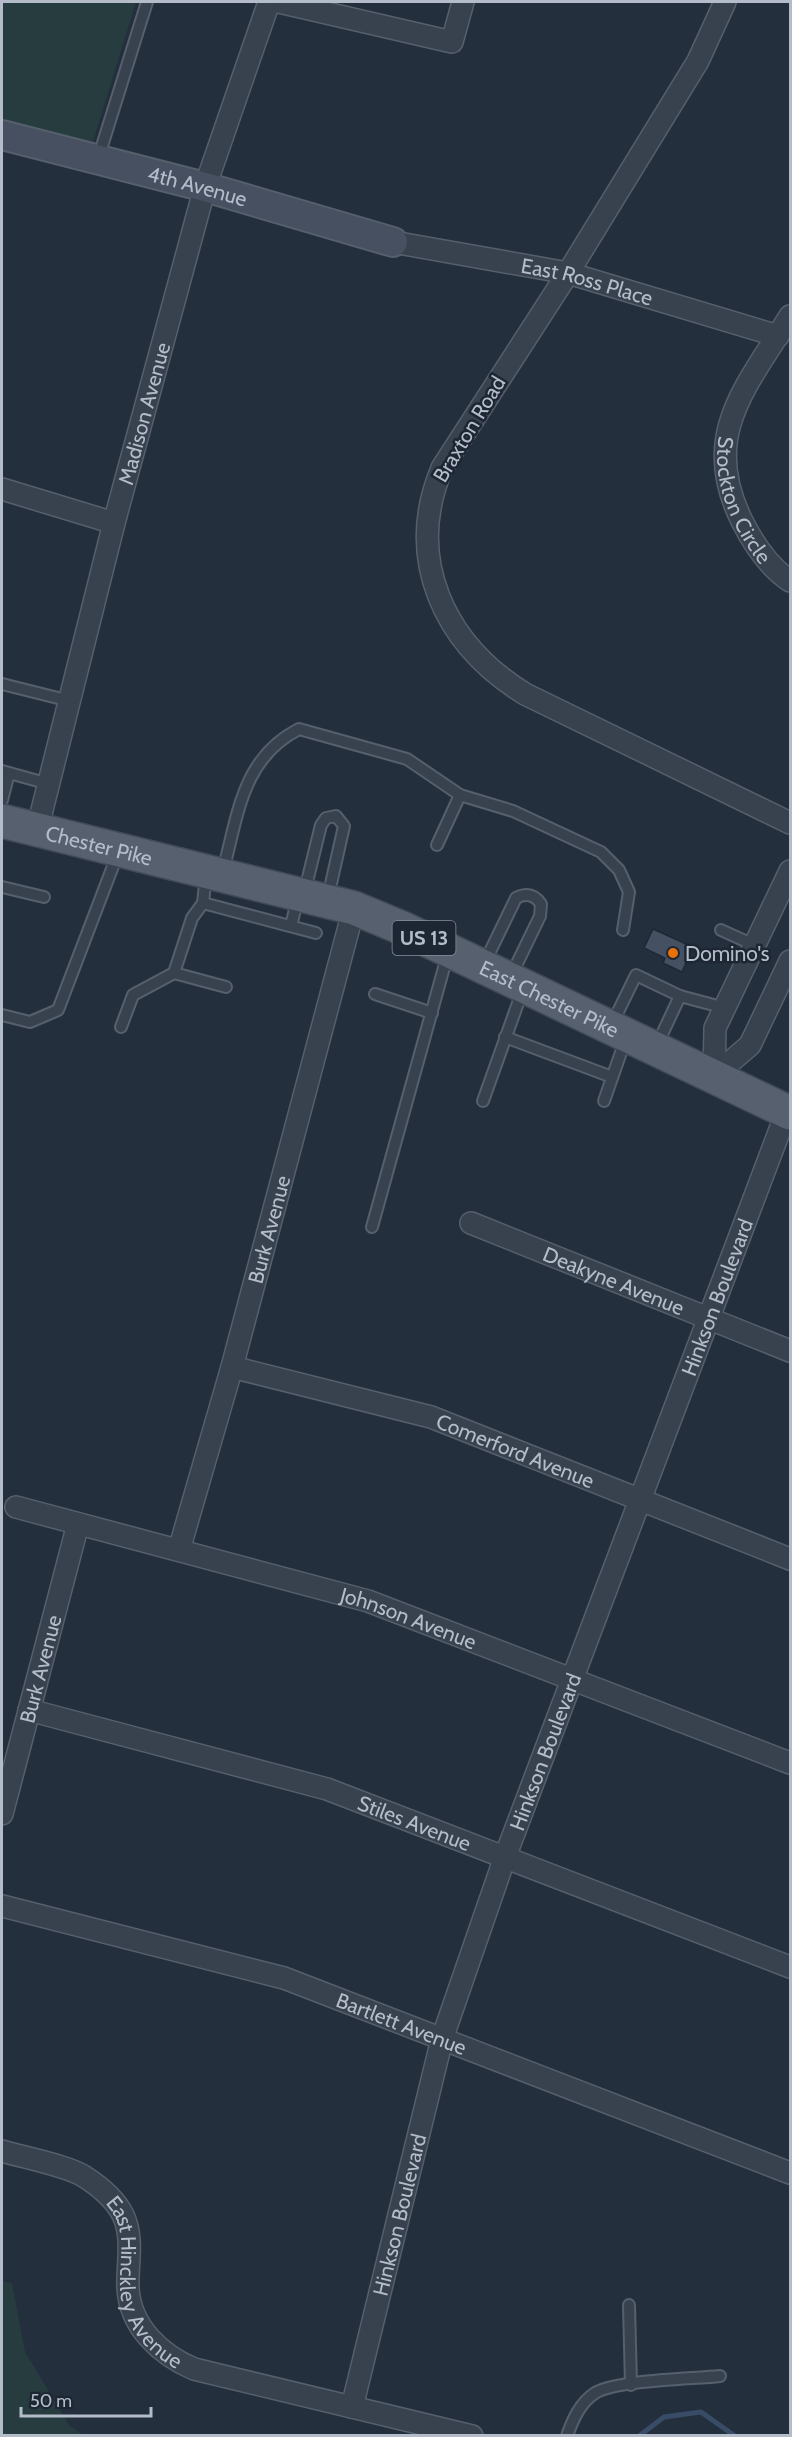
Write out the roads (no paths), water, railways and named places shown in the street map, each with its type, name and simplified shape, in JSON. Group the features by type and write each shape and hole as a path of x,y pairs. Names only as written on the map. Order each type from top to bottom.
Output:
{"main road":[{"name":"Chester Pike","path":"2,821 209,871"},
{"name":"East Chester Pike","path":"209,871 254,899 321,899 449,950 789,1112"}],"street":[{"name":"Madison Avenue","path":"37,830 114,523 205,187 269,2"},
{"path":"279,2 452,42 463,2"},
{"name":"Braxton Road","path":"725,2 698,61 568,273 442,468 433,489 427,532 429,565 436,590 454,626 470,648 503,680 525,694 790,823"},
{"name":"4th Avenue","path":"2,138 98,159 205,187 393,242"},
{"name":"East Ross Place","path":"393,242 568,273 778,336"},
{"name":"Stockton Circle","path":"790,316 741,391 729,425 725,464 735,506 747,530 762,554 790,581"},
{"path":"2,489 114,523"},
{"path":"714,1076 715,1028 790,871"},
{"name":"Burk Avenue","path":"178,1550 232,1367 321,899"},
{"path":"714,1076 750,1045 790,962"},
{"name":"Hinkson Boulevard","path":"352,2407 442,2039 505,1857 574,1680 708,1318 789,1112"},
{"name":"Deakyne Avenue","path":"471,1223 790,1352"},
{"name":"Comerford Avenue","path":"232,1367 430,1417 790,1559"},
{"name":"Johnson Avenue","path":"16,1507 368,1601 790,1763"},
{"name":"Burk Avenue","path":"2,1814 78,1524"},
{"name":"Stiles Avenue","path":"29,1710 327,1789 790,1966"},
{"name":"Bartlett Avenue","path":"2,1906 284,1978 790,2173"},
{"name":"East Hinckley Avenue","path":"2,2151 83,2175 109,2195 123,2216 129,2237 128,2289 134,2315 149,2339 171,2359 194,2369 472,2436"}],"lane":[{"path":"98,159 147,2"},
{"path":"2,684 70,701"},
{"path":"174,973 192,918 203,903 209,871 248,780 266,754 284,736 299,729 407,759 460,795 513,811 606,856 619,870 628,892 622,930"},
{"path":"2,800 5,772 49,784"},
{"path":"437,845 460,795"},
{"path":"291,926 321,899 345,826 336,816 326,818 321,825 321,899"},
{"path":"2,1015 30,1022 57,1010 120,850"},
{"path":"2,887 44,897"},
{"path":"483,1101 505,1037 506,977 513,903 521,895 533,896 540,904 540,916 506,977"},
{"path":"203,903 254,899 291,926 316,933"},
{"path":"721,930 754,945"},
{"path":"372,1227 449,950"},
{"path":"121,1027 133,995 174,973 226,987"},
{"path":"603,1101 631,1037 636,975 680,996 725,1008"},
{"path":"375,994 432,1013"},
{"path":"631,1037 680,996"},
{"path":"505,1037 612,1077"},
{"path":"629,2305 631,2385"},
{"path":"567,2436 575,2413 595,2394 613,2387 720,2376"}],"waterway":[{"path":"639,2436 664,2417 701,2412 735,2436"}],"place":[{"name":"Domino's","path":"673,953"}]}
